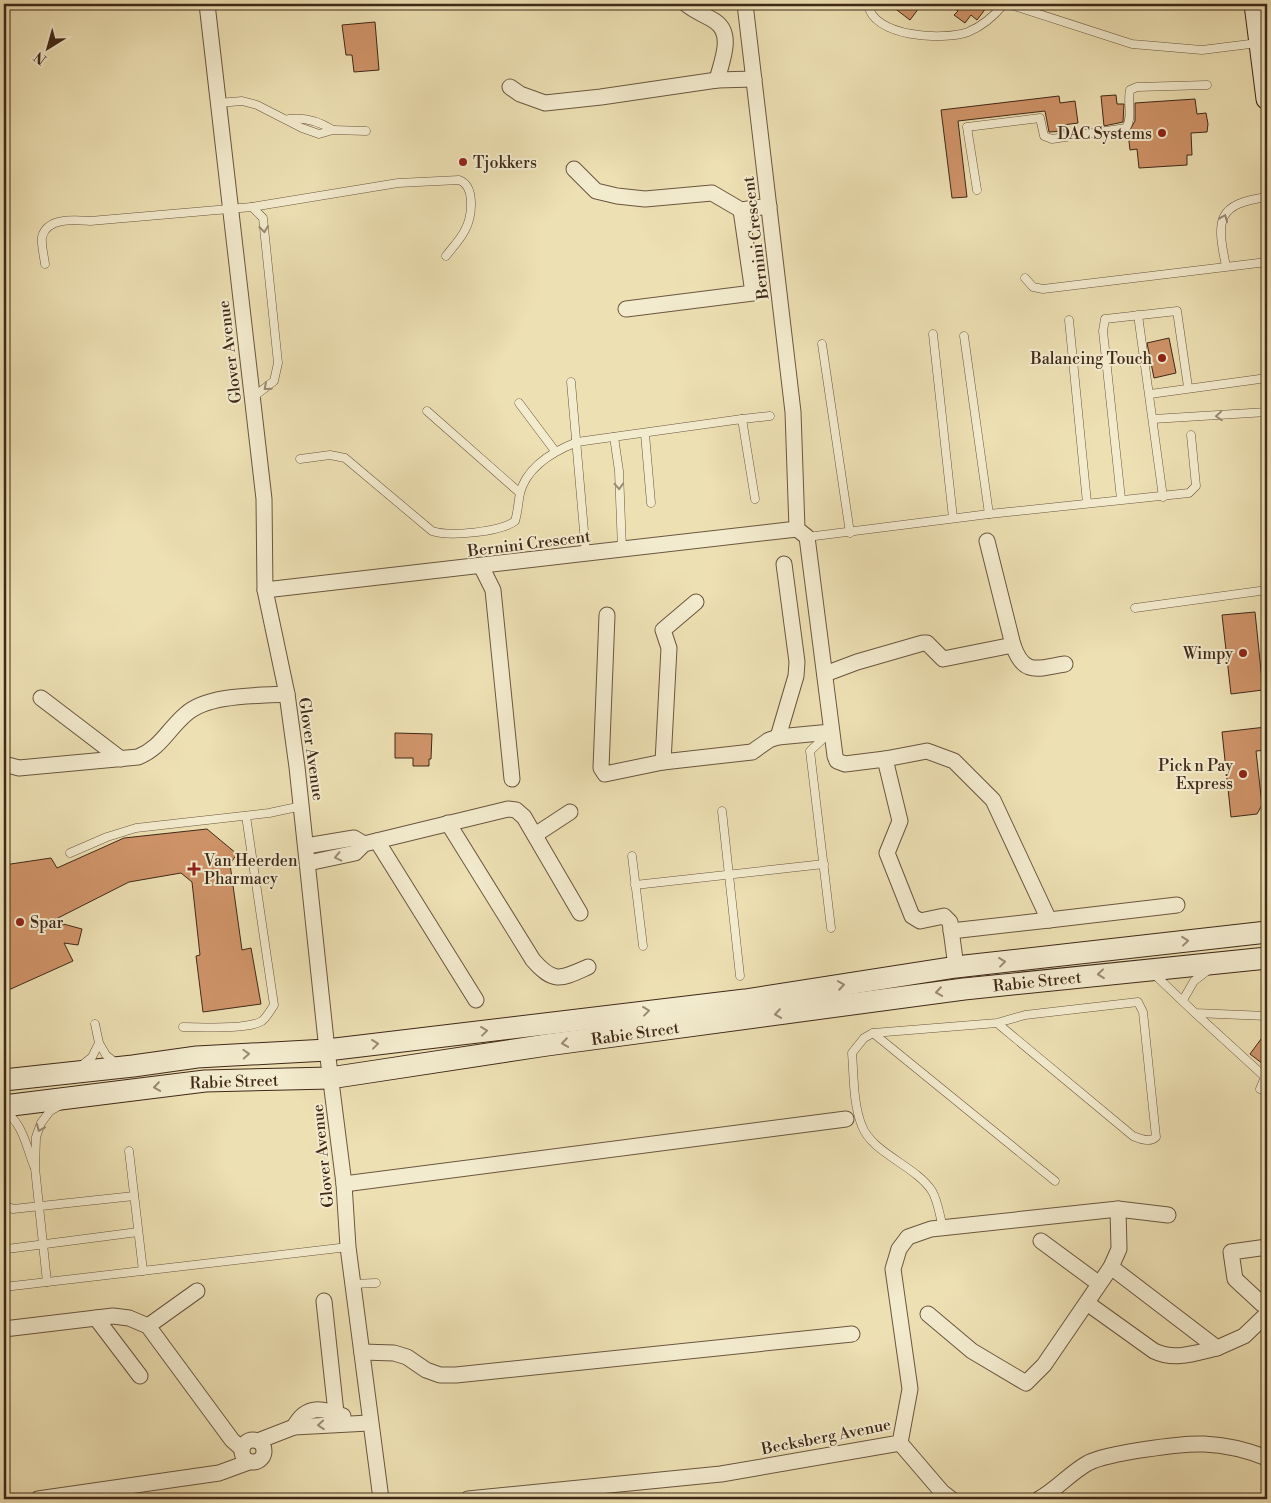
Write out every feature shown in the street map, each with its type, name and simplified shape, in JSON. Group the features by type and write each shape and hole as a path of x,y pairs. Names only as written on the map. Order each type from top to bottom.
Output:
{"main road":[{"path":"1255,4 1267,100"},
{"name":"Rabie Street","path":"4,1080 197,1057 327,1050 746,1000 956,967 1267,932"},
{"name":"Rabie Street","path":"4,1106 205,1081 330,1078 556,1044 964,989 1267,958"}],"street":[{"name":"Glover Avenue","path":"207,4 264,499 266,590 287,694 302,806 330,1078 344,1184 352,1284 381,1499"},
{"path":"686,4 698,14 717,22 723,30 725,44 717,80"},
{"name":"Bernini Crescent","path":"745,4 793,412 802,533 825,674 835,756 837,761 845,764 885,759"},
{"path":"510,87 520,94 545,103 717,80 754,79"},
{"path":"574,169 596,191 617,196 646,199 712,193 742,210 769,206"},
{"path":"626,309 753,293 742,210"},
{"name":"Bernini Crescent","path":"266,590 622,549 802,533"},
{"path":"987,541 1013,645 1025,666 1031,669 1066,664"},
{"path":"778,737 796,676 797,662 784,564"},
{"path":"480,566 493,590 512,779"},
{"path":"663,762 668,648 663,630 696,602"},
{"path":"607,615 600,768 605,774 663,762 752,752 769,740 778,737 831,732"},
{"path":"825,674 857,662 923,643 927,643 943,659 1013,645"},
{"path":"4,764 19,768 121,759 148,753 160,744 186,713 200,706 213,701 287,694"},
{"path":"41,698 121,759"},
{"path":"956,967 950,922 944,916 920,921 912,916 888,853 900,821 885,759 927,751 954,761 993,800 1049,920"},
{"path":"308,863 355,853 371,842 508,809 516,810 524,817 580,913"},
{"path":"535,835 570,812"},
{"path":"448,823 533,960 544,972 554,977 563,978 588,967"},
{"path":"306,846 354,838 371,842 476,1000"},
{"path":"951,931 1177,905"},
{"path":"344,1184 846,1119"},
{"path":"928,1314 972,1351 1026,1382 1044,1365 1098,1283 1111,1267 1119,1249 1118,1208"},
{"name":"Becksberg Avenue","path":"468,1499 721,1474 900,1443 910,1389 893,1269 899,1248 908,1237 920,1231 1118,1208 1168,1215"},
{"path":"1042,1241 1098,1283"},
{"path":"1086,1303 1154,1351 1166,1357 1176,1357 1217,1348 1244,1336 1265,1309 1235,1279 1231,1252 1267,1247"},
{"path":"1111,1267 1217,1348"},
{"path":"148,1326 198,1291"},
{"path":"324,1301 336,1413"},
{"path":"96,1318 140,1376"},
{"path":"4,1329 96,1318 128,1318 148,1326 232,1440 254,1463 263,1458 265,1448 258,1441"},
{"path":"362,1352 394,1352 406,1357 426,1370 440,1375 456,1375 852,1334"},
{"path":"294,1427 300,1416 305,1412 324,1409 346,1417 369,1419"},
{"path":"38,1499 219,1474 246,1455 250,1440 258,1441 294,1427 369,1419"},
{"path":"900,1443 942,1492 951,1499"},
{"path":"1039,1499 1053,1491 1087,1464 1116,1454 1203,1444 1240,1448 1267,1458"}],"lane":[{"path":"868,4 869,10 880,23 898,31 929,36 967,32 992,18 1006,4 1132,44 1202,50 1260,43"},
{"path":"977,190 968,127 1040,118 1044,136 1052,139 1126,128 1130,122 1128,98 1130,90 1137,87 1207,85"},
{"path":"218,103 250,103 288,119 298,118 320,123 333,130 366,131"},
{"path":"45,264 42,238 45,230 56,223 66,220 90,220 252,207 398,184 459,180 467,185 470,191 469,220 463,235 446,256"},
{"path":"1226,266 1220,229 1223,216 1235,205 1248,199 1267,197"},
{"path":"252,207 263,218 278,363 274,381 252,398"},
{"path":"1025,278 1033,287 1043,290 1267,262"},
{"path":"1121,500 1103,322 1109,318 1177,311 1188,387"},
{"path":"1138,314 1163,497"},
{"path":"1069,320 1087,503"},
{"path":"933,334 953,518"},
{"path":"964,336 989,514"},
{"path":"822,344 850,533"},
{"path":"1150,394 1188,387 1267,378"},
{"path":"571,382 586,554"},
{"path":"519,404 555,451"},
{"path":"427,411 520,493"},
{"path":"1153,419 1267,412"},
{"path":"300,459 330,455 346,458 422,523 440,534 508,526 515,521 520,493 531,473 555,451 577,442 770,416"},
{"path":"742,420 755,499"},
{"path":"645,434 651,503"},
{"path":"802,533 850,533 953,518 1188,493 1196,486 1191,435"},
{"path":"614,437 619,471 622,549"},
{"path":"1135,608 1267,590"},
{"path":"831,732 815,744 810,751 831,928"},
{"path":"70,852 107,836 136,828 246,816 302,806"},
{"path":"722,811 740,976"},
{"path":"183,1027 217,1028 256,1024 264,1019 274,1005 246,816"},
{"path":"632,856 643,946"},
{"path":"635,886 824,864"},
{"path":"1183,1000 1194,981 1202,974 1227,961"},
{"path":"1149,969 1264,1077 1260,1090"},
{"path":"943,1228 933,1192 917,1174 870,1138 862,1127 857,1104 852,1053 864,1038 873,1033 997,1023 1025,1015 1138,1002 1143,1012 1156,1137 1154,1140 1144,1140 1133,1136 997,1023"},
{"path":"1195,1013 1267,1016"},
{"path":"95,1024 99,1043 106,1055 114,1062 134,1066"},
{"path":"873,1033 1055,1181"},
{"path":"36,1077 85,1063 92,1058 99,1043"},
{"path":"47,1282 35,1168 36,1137 40,1123 50,1112 68,1099"},
{"path":"4,1111 16,1120 22,1130 35,1168"},
{"path":"129,1151 143,1271"},
{"path":"4,1199 6,1206 12,1209 134,1196"},
{"path":"7,1249 138,1232"},
{"path":"4,1287 348,1247"},
{"path":"352,1284 376,1283"}],"building":[{"path":"889,4 922,4 910,20"},
{"path":"948,4 989,4 977,20 971,15 965,23 954,15 958,11"},
{"path":"375,22 379,70 354,72 352,55 346,55 342,25"},
{"path":"1116,95 1117,104 1124,104 1123,122 1104,126 1101,96"},
{"path":"1059,96 1060,103 1075,101 1078,123 1063,125 1064,131 1049,132 1045,111 958,121 967,197 952,198 941,110"},
{"name":"DAC Systems","path":"1195,99 1197,114 1206,113 1208,124 1207,132 1191,133 1192,155 1187,155 1187,165 1139,168 1137,149 1130,150 1128,133 1135,121 1135,103"},
{"name":"Balancing Touch","path":"1169,338 1176,373 1154,378 1147,343"},
{"name":"Wimpy","path":"1255,612 1263,690 1231,694 1222,615"},
{"path":"1266,727 1267,750 1256,751 1262,805 1257,814 1231,817 1222,732"},
{"path":"395,733 432,734 429,766 413,766 413,758 395,758"},
{"path":"207,829 237,854 230,864 242,950 251,948 261,1004 203,1012 196,956 200,955 192,882 181,873 129,882 52,921 82,929 78,945 64,943 73,961 4,992 4,865 51,858 57,868 124,838"},
{"path":"1267,1031 1267,1067 1250,1054"}],"place":[{"name":"DAC Systems","path":"1162,133"},
{"name":"Tjokkers","path":"463,162"},
{"name":"Balancing Touch","path":"1162,358"},
{"name":"Wimpy","path":"1243,653"},
{"name":"Pick n Pay Express","path":"1243,774"},
{"name":"Van Heerden Pharmacy","path":"194,869"},
{"name":"Spar","path":"20,922"}]}
